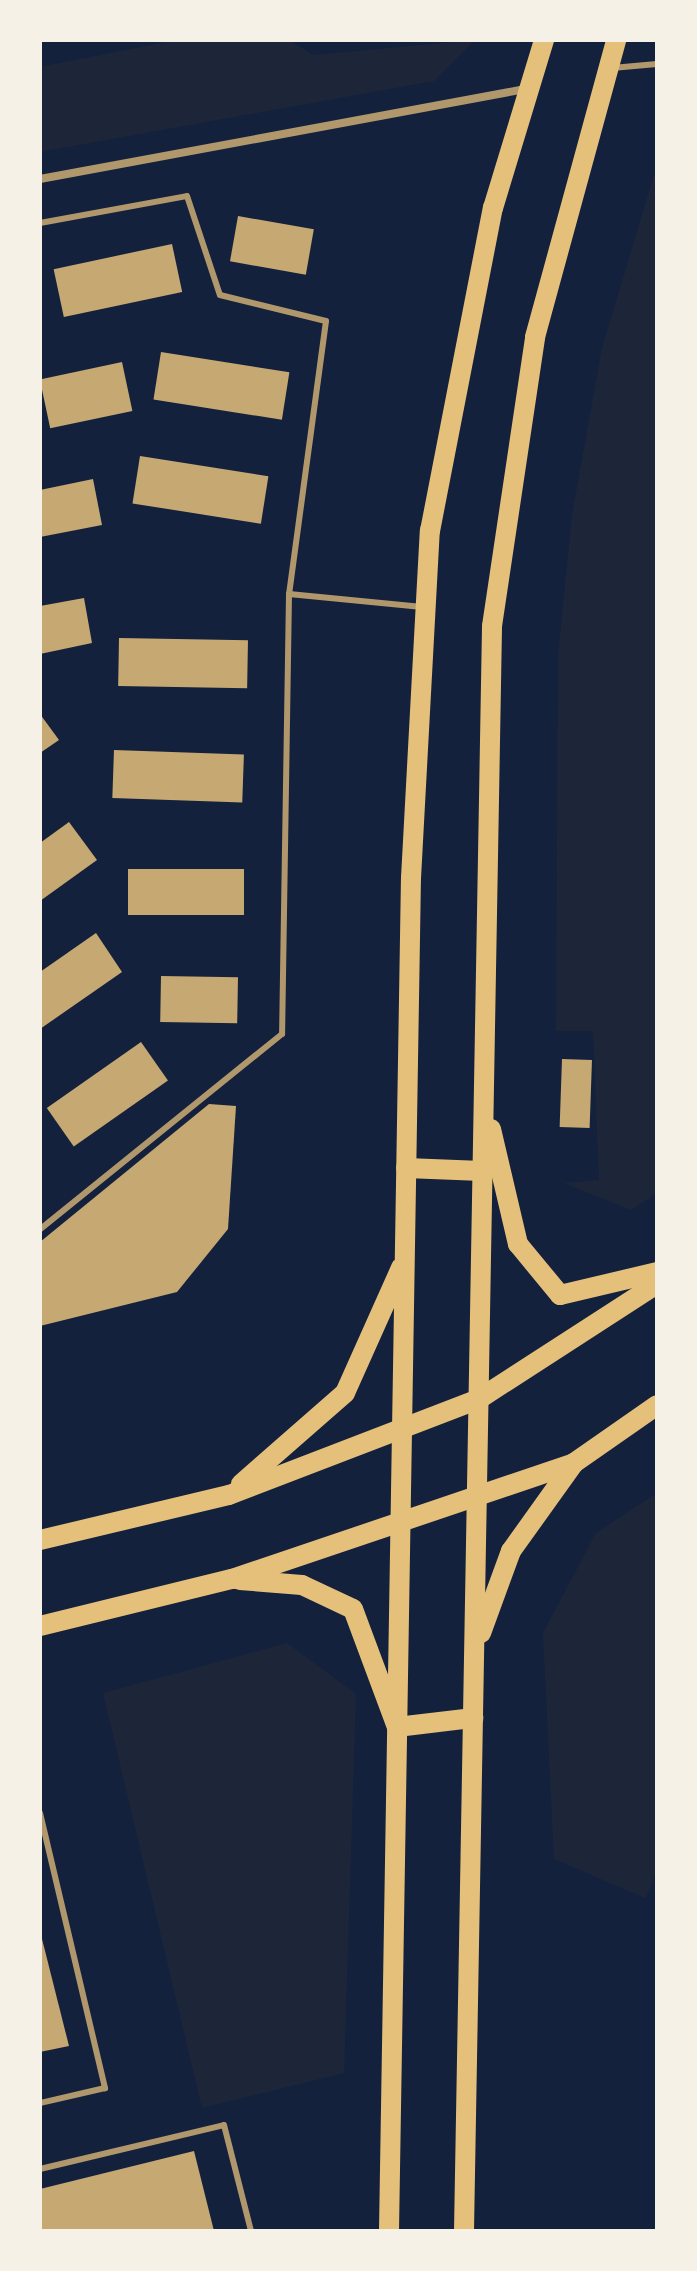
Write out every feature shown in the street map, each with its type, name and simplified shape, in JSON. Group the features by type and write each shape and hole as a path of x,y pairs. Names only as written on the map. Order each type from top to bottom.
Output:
{"main road":[{"path":"389,2231 406,1168 430,531 490,224 544,40"},
{"path":"464,2231 492,626 535,337 616,40"},
{"path":"484,1099 518,1244 560,1295 657,1272"},
{"path":"406,1168 482,1171"},
{"path":"229,1495 345,1393 405,1261"},
{"path":"40,1540 229,1495 479,1399 657,1284"},
{"path":"40,1626 232,1579 574,1463 657,1405"},
{"path":"474,1651 511,1551 574,1463"},
{"path":"232,1579 302,1585 353,1609 397,1727"},
{"path":"397,1727 473,1718"}],"street":[{"path":"40,179 529,88"}],"lane":[{"path":"608,68 657,64"},
{"path":"40,223 187,196 220,295 326,321 289,594 282,1034 40,1229"},
{"path":"289,594 425,608"},
{"path":"40,1813 105,2088 40,2103"},
{"path":"40,2169 224,2125 251,2231"}],"shaded area":[{"path":"176,40 290,40 313,55 475,40 434,81 40,152 40,67"},
{"path":"657,165 657,1193 631,1210 564,1183 599,1180 593,1031 556,1031 558,656 572,515 602,348"},
{"path":"657,1493 657,1873 645,1898 554,1859 543,1633 596,1533"},
{"path":"287,1643 356,1694 344,2073 202,2108 103,1693"}],"building":[{"path":"238,216 314,229 306,275 230,261"},
{"path":"172,244 182,292 64,317 54,269"},
{"path":"161,352 289,372 282,420 153,399"},
{"path":"122,362 132,411 50,428 40,379"},
{"path":"140,456 268,476 261,524 132,503"},
{"path":"93,479 102,525 40,537 40,490"},
{"path":"84,598 92,643 40,654 40,606"},
{"path":"119,638 248,640 247,688 118,686"},
{"path":"40,714 59,740 40,753"},
{"path":"114,750 244,755 242,803 112,798"},
{"path":"69,822 97,860 40,901 40,843"},
{"path":"128,869 244,869 244,915 128,915"},
{"path":"96,933 122,972 40,1029 40,972"},
{"path":"161,976 238,977 237,1023 160,1022"},
{"path":"141,1042 168,1081 74,1146 47,1108"},
{"path":"562,1059 592,1060 590,1128 560,1127"},
{"path":"209,1104 236,1106 228,1229 177,1292 40,1326 40,1242"},
{"path":"40,1931 69,2046 40,2052"},
{"path":"194,2151 214,2231 40,2231 40,2189"}]}
